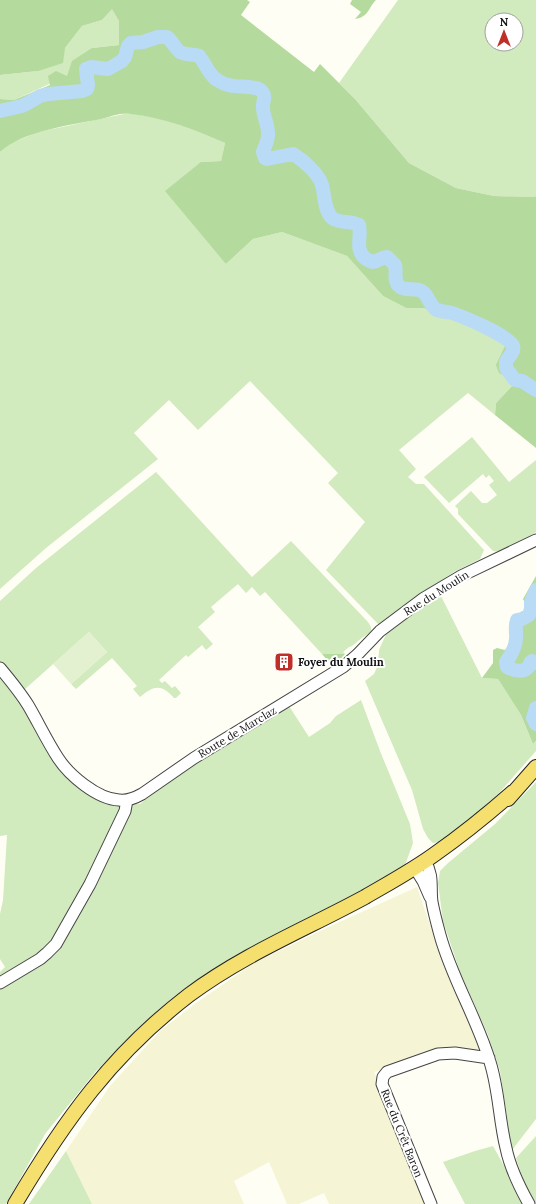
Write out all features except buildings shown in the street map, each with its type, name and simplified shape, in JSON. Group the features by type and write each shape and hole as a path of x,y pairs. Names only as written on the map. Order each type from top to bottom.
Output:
{"main road":[{"path":"15,1204 72,1114 112,1065 142,1035 186,997 224,972 275,942 338,912 422,868 513,792 536,767"}],"street":[{"name":"Rue du Moulin","path":"347,664 380,631 427,596 461,576 536,540"},
{"name":"Route de Marclaz","path":"127,800 133,799 142,794 194,758 347,664"},
{"path":"0,668 24,698 58,759 72,775 102,795 111,799 127,800 126,811 90,884 56,944 40,959 0,983"},
{"path":"422,868 432,901 439,933 447,957 489,1058 495,1080 507,1155 514,1176 529,1204"},
{"name":"Rue du Crêt Baron","path":"431,1204 382,1084 383,1077 388,1072 438,1054 455,1053 489,1058"}],"green space":[{"path":"0,0 247,0 250,2 241,15 314,72 320,64 355,99 409,163 456,188 494,196 535,197 536,195 536,448 495,415 496,403 512,386 511,381 499,373 496,365 505,346 461,319 423,308 406,308 383,296 347,256 282,232 253,239 226,264 165,191 201,162 221,161 225,143 167,121 124,114 34,134 9,145 0,152 0,99 14,100 50,85 48,76 56,71 67,76 72,61 92,48 119,45 119,21 112,9 102,20 82,26 65,48 63,63 38,71 0,75"},
{"path":"352,0 376,0 366,14 355,19 361,12 350,4"},
{"path":"398,0 536,0 535,197 494,196 456,188 409,163 355,99 339,83"},
{"path":"112,8 119,21 119,45 92,48 67,76 14,100 0,99 0,75 38,71 65,48 82,26 102,20"},
{"path":"129,113 162,119 201,131 225,143 221,161 201,162 226,264 253,239 282,232 347,256 383,296 406,308 423,308 461,319 505,346 499,373 511,381 512,386 496,403 495,415 468,393 399,450 416,469 408,477 416,484 424,484 484,550 480,559 454,572 415,598 379,625 326,570 365,522 328,483 338,473 250,381 198,430 169,400 134,433 158,459 46,548 0,589 0,152 6,145 38,132"},
{"path":"472,437 509,482 536,460 536,532 521,542 503,550 493,551 458,514 458,509 455,506 471,491 482,503 487,503 497,495 489,485 494,481 489,475 486,478 483,474 449,503 424,477"},
{"path":"156,472 252,577 291,541 368,622 371,627 371,631 343,652 345,654 322,654 265,592 260,596 252,587 246,593 238,584 211,607 215,612 198,627 213,644 206,650 202,645 188,657 186,655 159,680 162,683 165,681 172,688 175,686 181,693 176,698 162,688 154,688 140,697 133,689 137,686 112,658 76,689 71,684 107,652 89,632 24,690 0,661 0,601 36,568"},
{"path":"536,576 536,741 533,744 521,715 498,679 482,678 493,663 493,650 497,648 505,650 513,638 510,628 513,618 528,609 523,599"},
{"path":"440,594 482,678 498,679 521,715 533,744 536,741 536,751 499,793 477,813 446,838 439,842 433,843 423,829 412,790 365,681 374,674 378,665 379,650 387,632 407,616"},
{"path":"89,632 107,652 71,684 53,664"},
{"path":"322,654 345,654 333,667"},
{"path":"0,676 24,706 58,764 114,804 140,804 199,760 289,706 309,737 330,723 336,716 361,700 410,824 413,843 405,865 385,880 311,916 238,955 201,977 165,1004 96,1071 45,1134 6,1204 0,1204 0,972 5,967 0,959 0,914 3,900 7,835 0,836"},
{"path":"536,782 536,1119 512,1150 500,1071 488,1035 460,972 443,921 438,883 440,871 495,824"},
{"path":"417,887 446,971 481,1048 477,1050 437,1048 421,1053 409,1061 374,1072 411,1158 428,1204 329,1204 324,1193 299,1204 287,1204 269,1162 234,1181 244,1204 92,1204 66,1151 110,1086 160,1031 196,1003 254,963"},
{"path":"536,1136 536,1204 524,1182 516,1158"},
{"path":"493,1146 525,1204 465,1204 443,1162"},
{"path":"66,1151 92,1204 29,1204"}],"waterway":[{"path":"0,111 22,106 40,96 82,91 87,89 86,69 91,67 108,69 122,61 125,57 128,46 131,43 143,42 158,37 167,37 180,52 199,56 211,75 217,80 228,85 259,89 264,94 263,109 268,131 268,139 263,152 265,158 267,159 293,154 306,164 318,176 322,185 329,215 335,220 359,225 360,252 366,259 372,262 387,257 395,265 396,281 401,288 422,291 437,310 453,313 468,319 505,338 513,346 513,351 506,362 506,368 515,380 522,381 536,390"},
{"path":"536,590 531,602 529,615 517,620 515,645 506,662 507,667 518,671 527,668 532,661 536,663"},
{"path":"536,708 533,718 536,724"}],"place":[{"name":"Foyer du Moulin","path":"284,662"}]}
